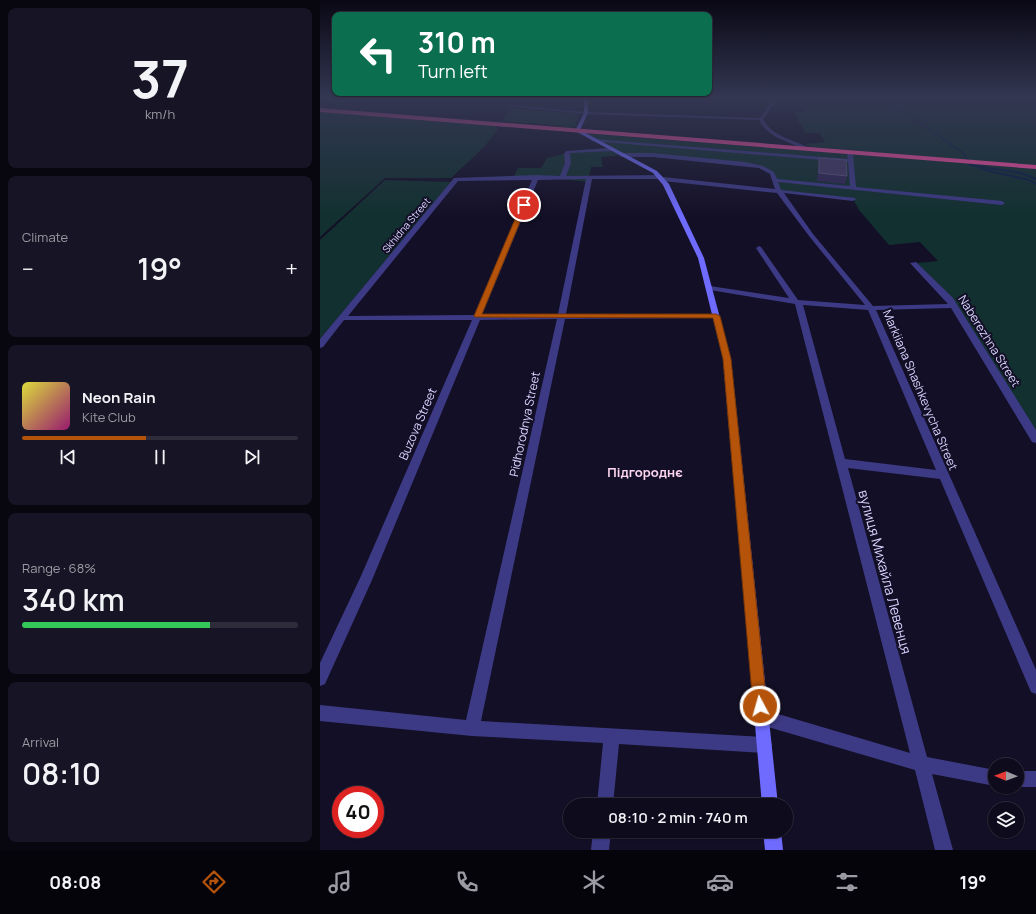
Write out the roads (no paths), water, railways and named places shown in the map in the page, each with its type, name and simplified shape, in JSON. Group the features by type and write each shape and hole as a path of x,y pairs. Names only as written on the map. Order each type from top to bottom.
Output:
{"highway":[{"path":"675,139 1036,167"}],"street":[{"path":"783,139 807,149"},
{"path":"593,140 651,169 662,178 701,258 710,288 727,359 769,798"},
{"path":"593,140 850,161"},
{"path":"563,177 568,163 568,152 611,150"},
{"path":"850,152 852,188"},
{"name":"Markiiana Shashkevycha Street","path":"622,155 653,155 754,165 768,170 775,180 779,191 810,235 871,308 1036,687"},
{"path":"536,177 662,178 853,199"},
{"name":"Buzova Street","path":"320,679 366,580 536,177"},
{"name":"Skhidna Street","path":"320,345 456,179 536,177"},
{"name":"Pidhorodnya Street","path":"472,728 562,315 589,178"},
{"path":"775,180 1002,203"},
{"name":"вулиця Михайла Левенця","path":"759,248 796,302 944,850"},
{"name":"Naberezhna Street","path":"914,263 943,292 954,306 1036,439"},
{"path":"710,288 796,302 871,308 954,306"},
{"path":"341,318 562,315 716,316"},
{"path":"840,463 943,475"},
{"path":"320,713 472,728 764,745"},
{"path":"761,717 921,764 988,777"},
{"path":"606,798 612,736"},
{"path":"1024,778 1036,779"},
{"path":"600,850 601,838"},
{"path":"773,838 774,850"}],"waterway":[{"path":"943,139 964,154 968,161"},
{"path":"967,160 970,165 1021,173 1036,179"},
{"path":"980,169 1029,180 1036,184"}],"district":[{"name":"Підгороднє","path":"645,472"}]}
